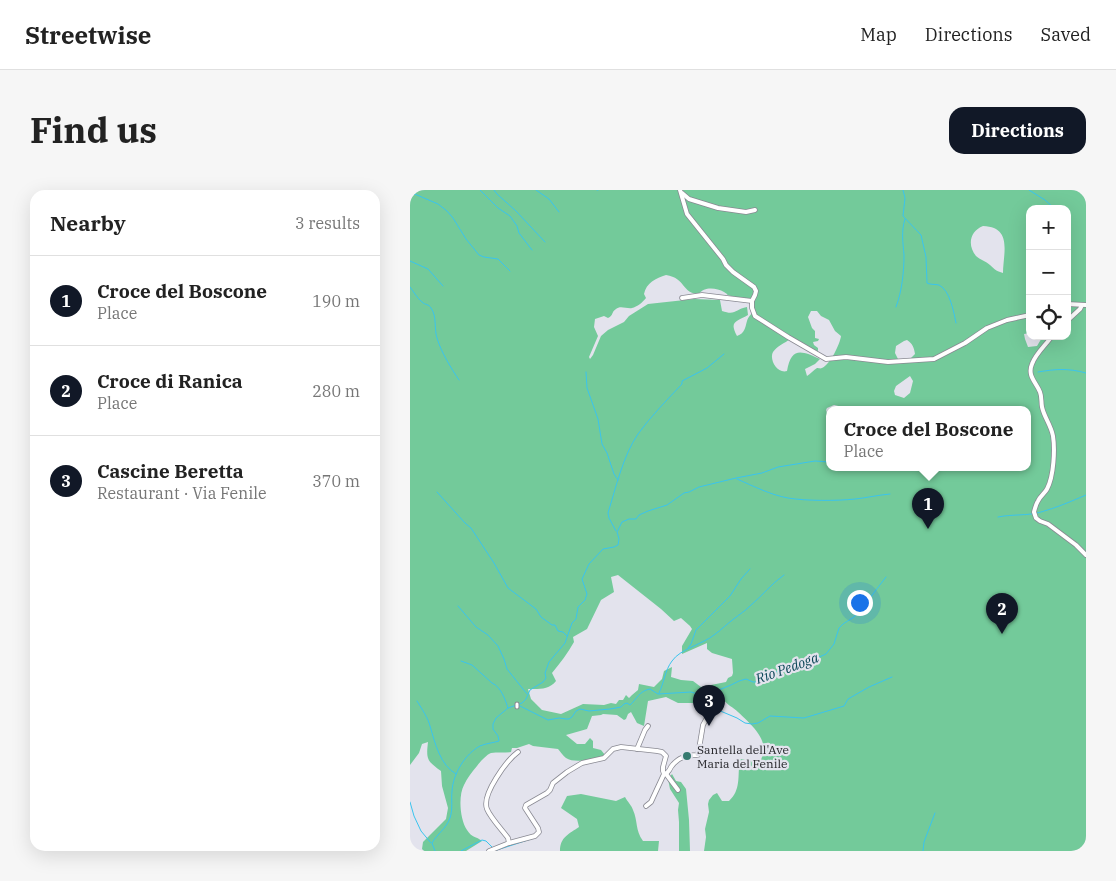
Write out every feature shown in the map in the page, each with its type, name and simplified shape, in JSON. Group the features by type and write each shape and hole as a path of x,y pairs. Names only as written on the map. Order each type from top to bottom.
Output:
{"street":[{"path":"680,191 688,199 718,208 746,212 755,210"},
{"path":"680,191 687,214 726,265 733,272 744,278 756,290 752,301 755,316 788,338 826,359 846,357 888,362 934,359 966,343 987,328 1006,320 1026,316"},
{"path":"682,298 702,295 752,301"},
{"path":"1071,304 1084,305"},
{"path":"1071,317 1084,305"},
{"path":"1049,340 1035,357 1030,372 1039,390 1042,407 1051,426 1054,448 1050,481 1047,489 1037,502 1034,512 1036,518 1048,524 1086,555"},
{"path":"646,806 651,802 670,768 685,756 698,755 703,726 709,714"},
{"path":"637,749 648,726"},
{"path":"490,851 534,836 539,832 525,808 547,793 553,783 582,763 604,758 613,749 621,747 662,752 666,756 663,771 678,790"},
{"path":"509,843 508,838 487,809 486,802 494,782 506,764 518,752"}],"green space":[{"path":"410,190 1086,190 1086,851 704,851 709,800 717,793 722,801 729,801 736,791 740,759 759,762 764,748 754,728 723,699 719,699 716,704 702,707 693,703 678,703 666,697 648,701 644,726 637,723 631,712 624,720 617,715 603,714 592,716 587,729 566,735 577,744 585,744 590,738 593,741 593,748 601,750 605,755 575,761 565,757 558,749 529,744 512,748 511,752 489,754 471,773 461,795 461,808 465,826 471,834 482,841 466,851 424,851 422,849 423,842 446,819 448,808 442,786 441,771 428,759 428,742 422,744 419,753 410,765","holes":["983,226 999,231 1003,236 1005,250 1003,273 979,259 973,252 971,239 975,231","666,275 672,277 694,293 699,294 701,291 714,289 733,297 751,298 755,310 748,318 743,332 737,336 734,325 735,322 748,315 747,307 727,312 722,311 720,300 694,299 648,304 601,336 590,359 589,357 598,336 594,327 595,319 604,316 608,318 618,308 632,308 642,303 646,298 645,290 652,282","811,311 817,311 821,316 829,320 835,331 841,336 837,349 825,366 817,368 807,376 805,369 820,359 807,354 794,354 787,371 780,370 773,362 772,355 779,346 790,339 818,351 813,342 819,339 815,338 815,331 808,317","907,340 913,346 915,354 910,359 898,359 895,353 896,346","910,376 913,381 910,393 904,398 895,395 896,386","618,575 674,621 681,618 690,626 692,629 682,646 682,654 707,643 707,649 712,653 732,659 732,676 726,682 701,687 693,681 671,677 672,667 664,671 662,679 654,687 639,684 638,690 629,698 626,695 623,700 619,700 616,704 583,704 561,714 542,710 531,699 528,689 540,689 556,681 552,673 572,646 574,642 573,637 587,629 601,600 614,592 611,577"]},
{"path":"672,774 676,781 681,782 686,789 690,851 679,851 679,803 670,789 668,779"},
{"path":"581,794 616,801 625,797 636,818 640,837 643,841 659,841 658,851 560,851 563,839 579,827 577,819 561,808 567,796"}],"waterway":[{"path":"480,190 498,208 510,216 517,226 519,233 532,250"},
{"path":"494,190 545,242"},
{"path":"536,190 549,199 559,212"},
{"path":"903,190 905,198 903,216 921,235 926,257 927,283 939,285 946,292 951,302 956,323"},
{"path":"1029,190 1051,205"},
{"path":"410,192 438,204 447,211 479,255 498,259 510,271"},
{"path":"896,307 903,275 903,232 905,219"},
{"path":"410,261 428,269 443,286"},
{"path":"410,287 420,300 433,311 439,343 446,360 459,380"},
{"path":"616,531 608,513 624,462 638,434 682,384 682,381 707,368 724,354"},
{"path":"1038,372 1073,370 1086,373"},
{"path":"586,372 587,388 598,419 602,444 618,480"},
{"path":"435,851 432,843 450,818 453,785 457,771 469,754 480,746 499,741 493,729 496,718 508,708 522,703 530,690 546,678 545,673 549,662 565,643 572,623 576,619 578,607 585,600 587,594 582,579 589,564 603,549 618,545 617,532 622,522 636,519 639,515 667,505 684,493 699,487 762,473 778,467 815,461 826,462"},
{"path":"737,479 775,495 795,499 859,499 890,494"},
{"path":"437,492 471,528 508,588 536,609 541,617 555,625 558,631 563,632 567,636"},
{"path":"998,517 1041,512 1086,495"},
{"path":"688,648 696,630 730,596 750,569"},
{"path":"659,693 668,668 680,653 717,633 784,575"},
{"name":"Rio Pedoga","path":"518,705 548,720 569,719 580,709 589,711 621,707 627,703 630,705 641,693 650,689 658,694 691,692 704,696 746,679 757,682 762,676 786,669 790,665 808,662 826,654 834,644 839,628 854,617 886,577"},
{"path":"458,606 476,627 488,635 498,646 507,669 527,694"},
{"path":"461,661 472,665 498,687 508,708"},
{"path":"704,696 718,710 745,723 752,724 758,723 770,716 804,718 844,706 848,699 892,677"},
{"path":"417,701 428,720 442,759 450,770 456,774"},
{"path":"410,802 421,831 431,843"},
{"path":"923,851 924,842 935,813"},
{"path":"497,850 534,838"},
{"path":"461,851 482,840 492,847"}],"place":[{"name":"Croce del Boscone","path":"928,529"},
{"name":"Croce di Ranica","path":"1002,634"},
{"name":"Cascine Beretta","path":"709,726"},
{"name":"Santella dell'Ave Maria del Fenile","path":"687,756"}]}
